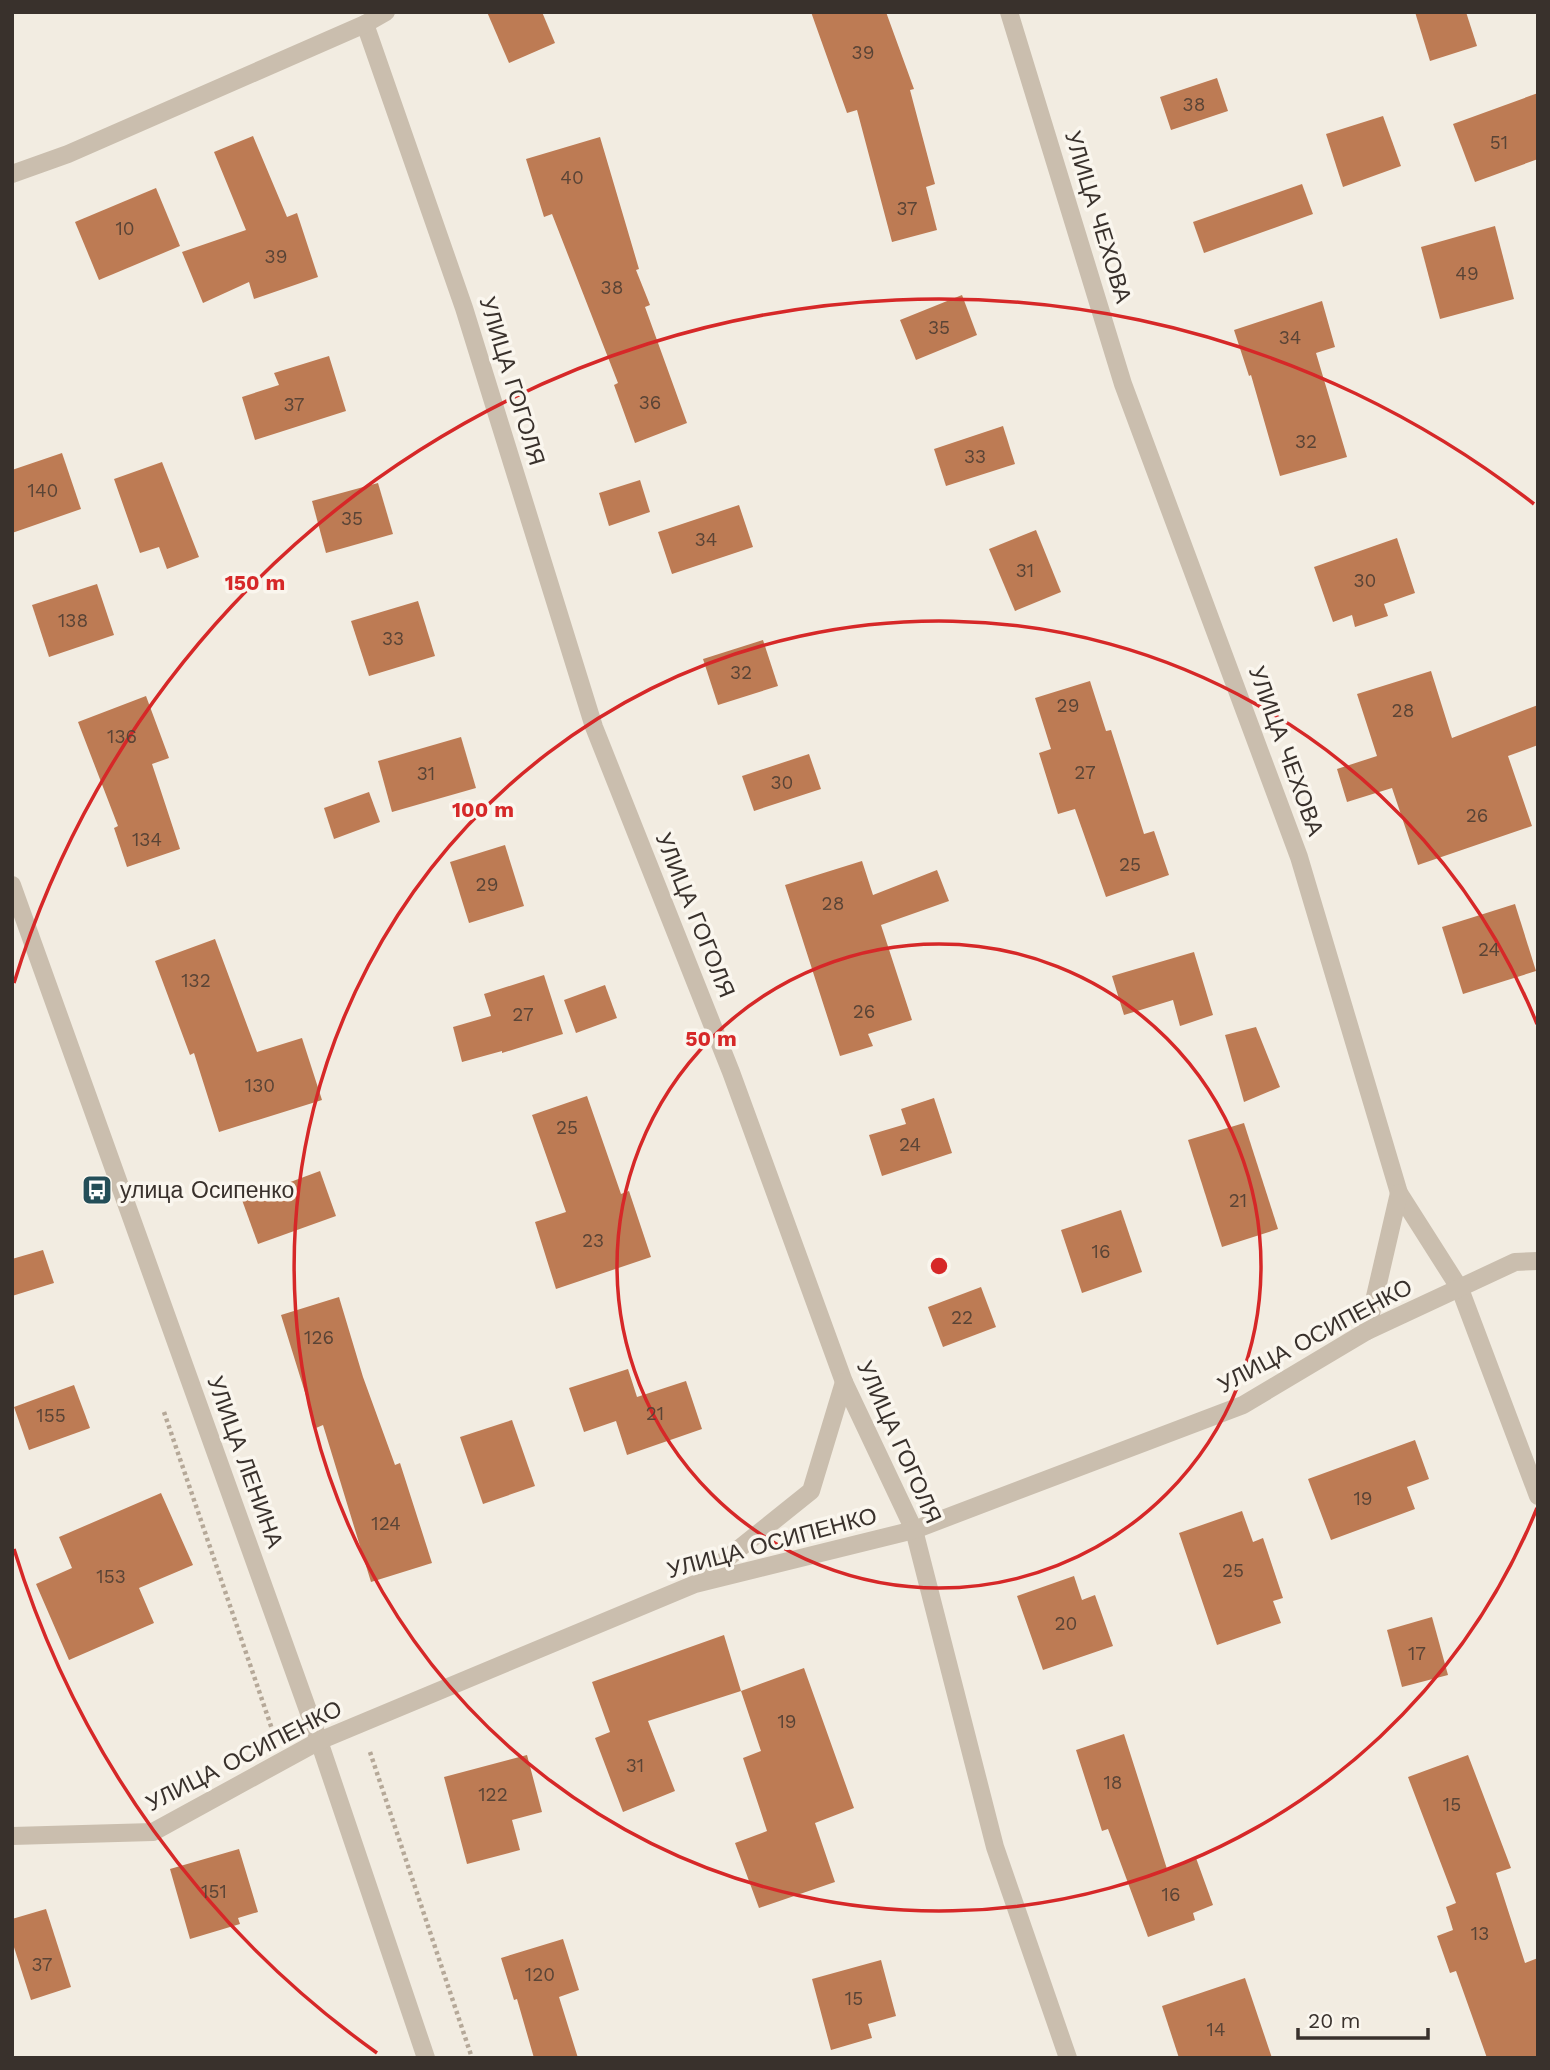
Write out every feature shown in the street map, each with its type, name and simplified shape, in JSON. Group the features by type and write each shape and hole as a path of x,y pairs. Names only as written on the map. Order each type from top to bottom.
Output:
{"street":[{"path":"12,174 68,153 365,24 386,12"},
{"name":"УЛИЦА ЧЕХОВА","path":"1009,12 1123,384 1299,857 1399,1193 1460,1289 1538,1496"},
{"name":"УЛИЦА ГОГОЛЯ","path":"365,24 464,308 594,727 731,1072 844,1382 914,1530 995,1847 1068,2058"},
{"name":"УЛИЦА ЛЕНИНА","path":"12,885 319,1741 426,2058"},
{"path":"1367,1331 1399,1193"},
{"name":"УЛИЦА ОСИПЕНКО","path":"12,1836 153,1832 319,1741 695,1584 914,1530 1243,1405 1367,1331 1515,1262 1538,1261"},
{"path":"695,1584 811,1491 844,1382"}],"path":[{"path":"361,1724 472,2058"}],"building":[{"path":"487,12 542,12 555,43 509,63"},
{"path":"811,12 886,12 914,89 910,90 935,184 926,187 937,230 892,242 857,110 847,113"},
{"path":"1415,12 1466,12 1477,46 1430,61"},
{"path":"1217,78 1228,111 1171,130 1160,97"},
{"path":"1538,93 1538,159 1475,182 1453,124"},
{"path":"1383,116 1401,166 1343,187 1326,134"},
{"path":"253,136 287,217 297,213 318,277 254,299 249,282 203,303 182,252 246,230 214,152"},
{"path":"600,137 639,269 636,270 650,305 645,307 687,423 635,443 614,385 618,383 552,214 544,217 526,159"},
{"path":"1302,184 1313,214 1204,253 1193,222"},
{"path":"156,188 180,246 99,280 75,222"},
{"path":"1495,226 1514,299 1440,319 1421,247"},
{"path":"962,295 977,335 916,360 900,320"},
{"path":"1322,301 1335,347 1316,353 1347,457 1280,476 1251,375 1249,376 1234,330"},
{"path":"329,356 346,411 255,440 242,397 279,385 274,373"},
{"path":"1003,426 1015,464 946,486 934,449"},
{"path":"62,453 81,509 12,533 12,470"},
{"path":"162,462 199,557 167,569 159,547 140,553 114,479"},
{"path":"640,480 650,512 609,526 599,493"},
{"path":"378,483 393,534 326,553 312,501"},
{"path":"739,505 753,547 672,574 658,532"},
{"path":"1036,530 1061,592 1015,611 989,549"},
{"path":"1397,538 1415,593 1384,604 1388,616 1355,627 1352,615 1333,622 1314,567"},
{"path":"97,584 114,635 49,657 32,605"},
{"path":"418,601 435,656 369,676 351,621"},
{"path":"763,640 778,686 718,705 703,659"},
{"path":"1431,671 1452,738 1538,705 1538,745 1508,756 1532,826 1418,865 1392,788 1347,802 1337,769 1377,756 1357,694"},
{"path":"1090,681 1106,731 1111,730 1144,834 1154,831 1169,875 1106,897 1075,809 1058,814 1039,753 1051,749 1035,698"},
{"path":"146,696 169,758 152,764 180,849 127,867 114,828 118,826 78,722"},
{"path":"461,737 476,788 392,812 378,761"},
{"path":"809,754 821,789 754,811 742,776"},
{"path":"369,792 380,822 334,839 324,808"},
{"path":"505,845 524,906 469,923 450,862"},
{"path":"862,861 873,895 937,870 949,901 881,925 912,1020 868,1034 873,1046 840,1056 785,885"},
{"path":"1515,904 1536,971 1463,994 1442,927"},
{"path":"215,939 257,1052 302,1038 322,1100 219,1132 194,1053 190,1055 155,961"},
{"path":"1194,952 1213,1015 1180,1026 1173,1000 1124,1015 1112,976"},
{"path":"544,975 563,1034 462,1062 453,1027 491,1016 484,994"},
{"path":"605,985 617,1018 576,1033 564,1000"},
{"path":"1256,1027 1280,1087 1244,1102 1225,1035"},
{"path":"587,1096 621,1194 629,1191 651,1257 556,1289 535,1222 566,1212 532,1115"},
{"path":"934,1098 952,1153 882,1176 869,1135 906,1124 901,1109"},
{"path":"1244,1123 1278,1229 1222,1247 1188,1140"},
{"path":"320,1171 336,1216 258,1244 242,1200"},
{"path":"1121,1210 1142,1272 1082,1293 1061,1230"},
{"path":"43,1250 54,1283 12,1296 12,1259"},
{"path":"981,1287 996,1327 943,1347 928,1307"},
{"path":"339,1297 363,1377 395,1465 400,1463 432,1563 371,1582 323,1425 316,1428 281,1315"},
{"path":"628,1369 637,1397 686,1381 702,1429 627,1455 616,1421 584,1432 569,1388"},
{"path":"74,1385 90,1428 29,1450 14,1407"},
{"path":"512,1420 535,1486 483,1504 460,1437"},
{"path":"1415,1440 1429,1479 1407,1487 1415,1509 1331,1540 1308,1479"},
{"path":"161,1493 193,1565 139,1588 154,1623 69,1660 36,1584 72,1568 59,1537"},
{"path":"1242,1511 1253,1542 1263,1538 1283,1598 1273,1601 1281,1623 1217,1645 1179,1533"},
{"path":"1074,1576 1082,1600 1095,1595 1113,1646 1043,1670 1017,1596"},
{"path":"1432,1617 1448,1675 1402,1687 1387,1630"},
{"path":"724,1635 741,1691 648,1721 675,1791 623,1812 595,1738 610,1732 592,1682"},
{"path":"804,1668 854,1808 815,1823 835,1882 759,1908 735,1843 767,1831 743,1758 761,1751 741,1691"},
{"path":"1124,1734 1167,1869 1196,1858 1213,1905 1193,1913 1195,1920 1148,1937 1108,1829 1102,1831 1076,1750"},
{"path":"527,1755 542,1812 512,1820 520,1850 467,1864 444,1777"},
{"path":"1468,1755 1511,1868 1496,1873 1525,1963 1538,1958 1538,2058 1487,2058 1456,1971 1450,1973 1437,1936 1453,1930 1446,1907 1456,1903 1408,1777"},
{"path":"239,1849 258,1912 238,1918 240,1924 190,1939 170,1869"},
{"path":"46,1909 71,1987 31,2000 12,1941 12,1919"},
{"path":"563,1939 579,1990 559,1997 578,2058 534,2058 517,1999 514,2000 501,1958"},
{"path":"881,1960 896,2016 868,2024 872,2038 831,2050 812,1979"},
{"path":"1245,1978 1272,2058 1179,2058 1162,2006"}],"place":[{"name":"улица Осипенко","path":"97,1190"}]}
